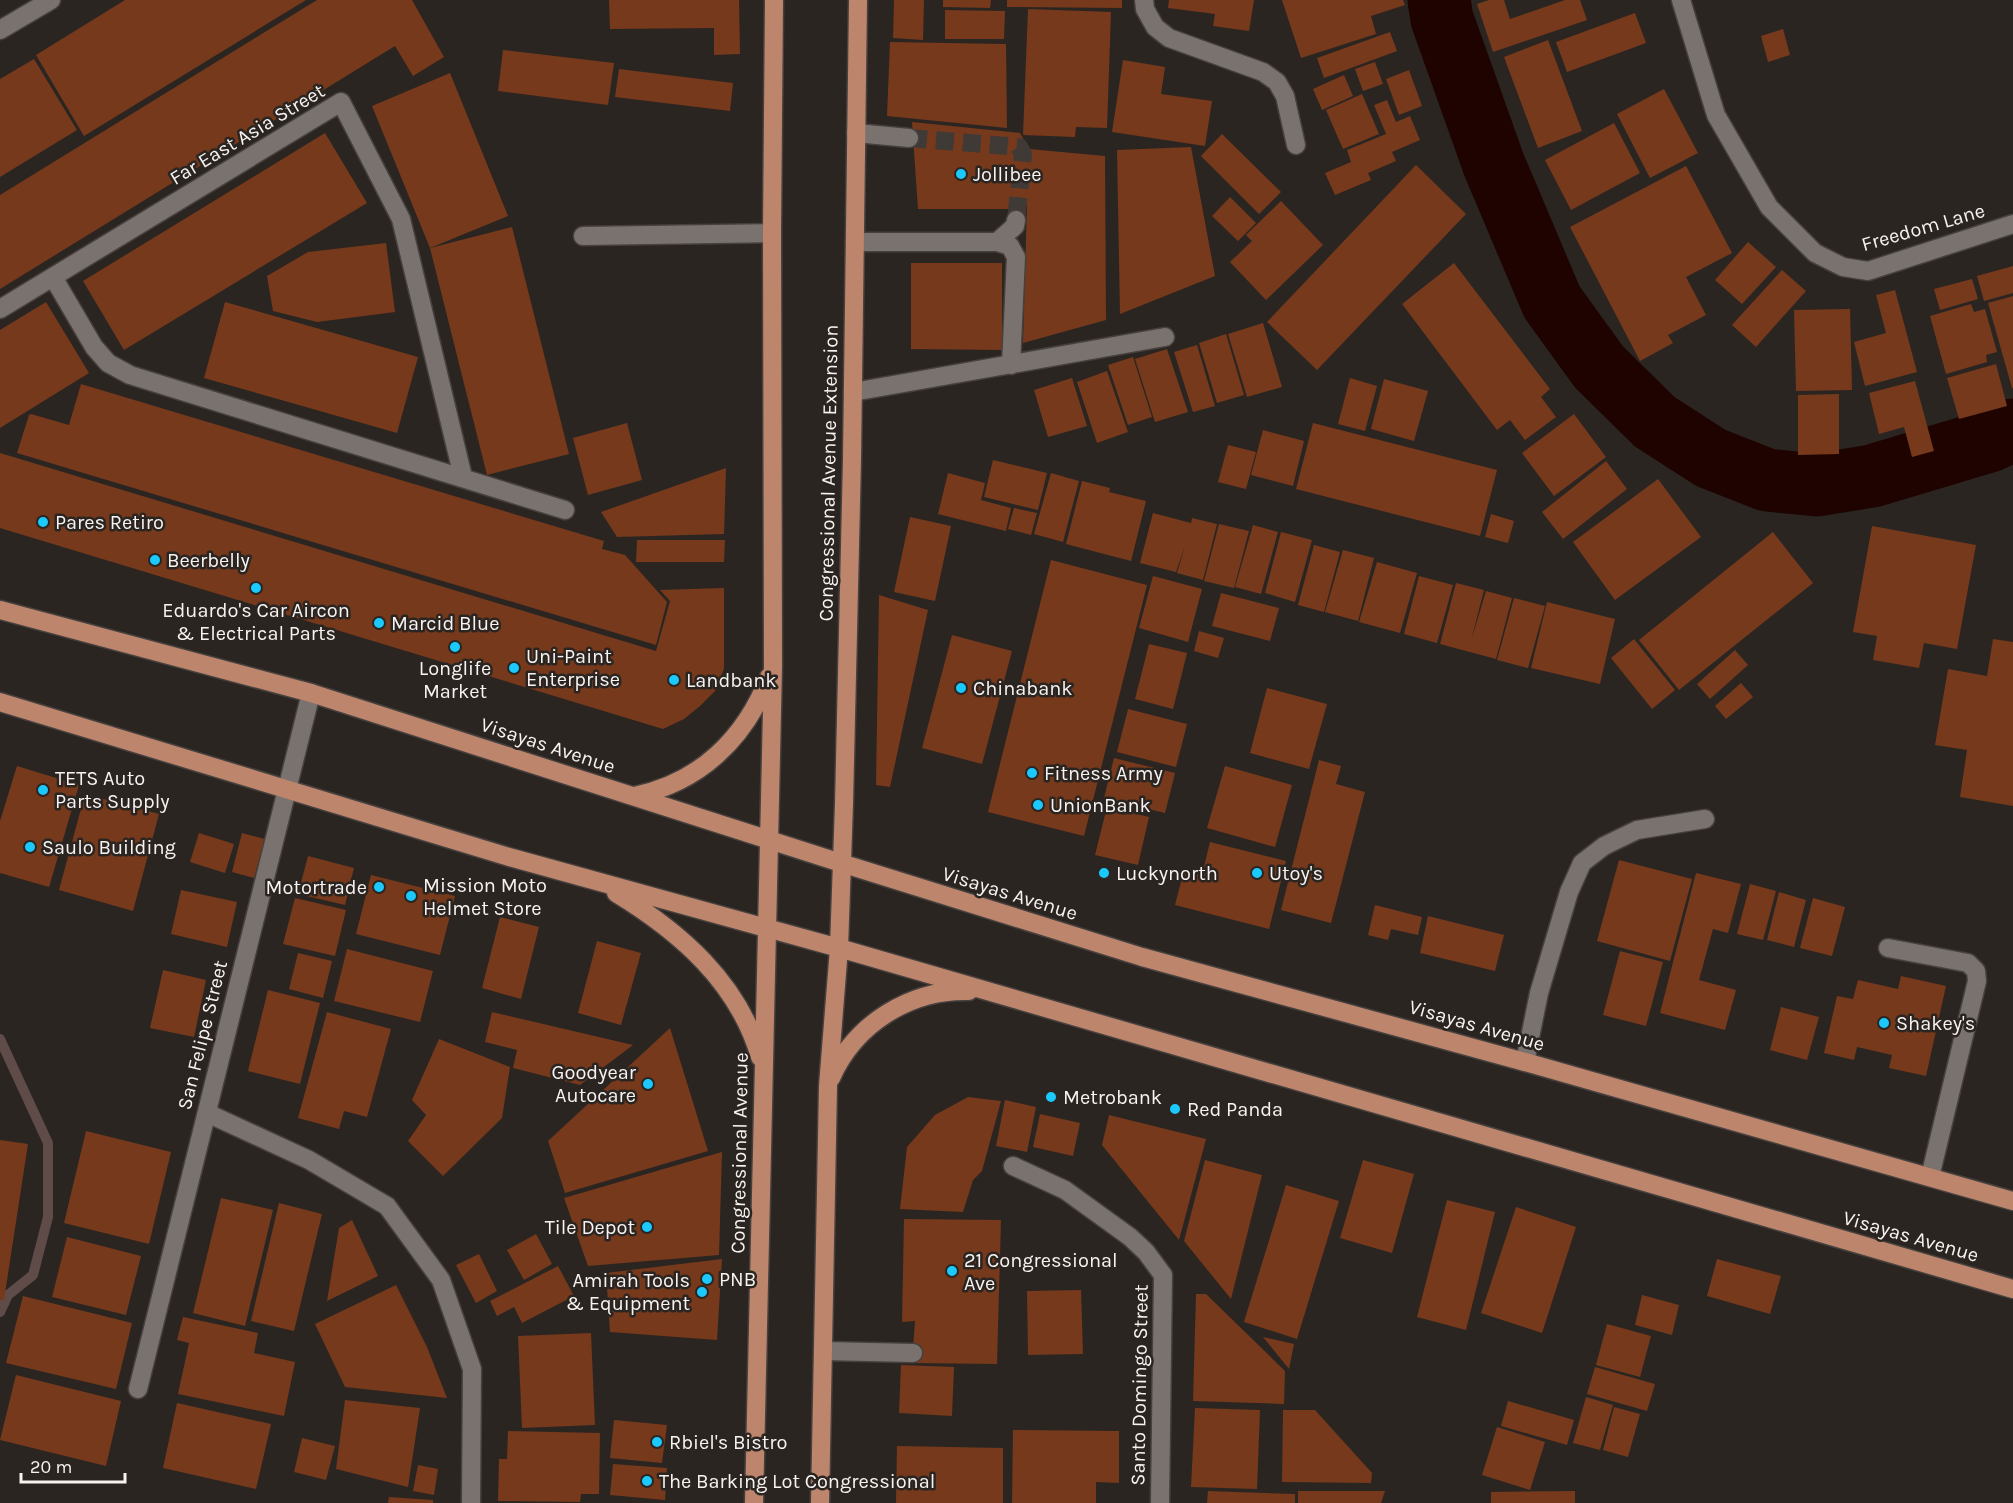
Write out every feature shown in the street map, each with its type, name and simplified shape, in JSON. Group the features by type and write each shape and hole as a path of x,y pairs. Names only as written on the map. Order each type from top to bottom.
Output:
{"main road":[{"path":"768,839 772,667 774,0"},
{"name":"Congressional Avenue Extension","path":"839,948 853,392 858,0"},
{"name":"Visayas Avenue","path":"0,610 311,693 1142,957 1525,1062 2013,1201"},
{"path":"632,796 664,788 692,775 721,753 736,737 752,713 772,667"},
{"name":"Visayas Avenue","path":"0,702 286,791 509,857 839,948 2013,1288"},
{"name":"Congressional Avenue","path":"754,1503 768,839"},
{"path":"587,878 613,891 656,919 675,933 703,960 725,987 742,1016 764,1069"},
{"path":"820,1503 828,1086 839,948"},
{"path":"828,1086 835,1069 860,1035 879,1018 898,1007 918,998 941,993 992,992"}],"street":[{"path":"0,30 51,0"},
{"path":"1144,0 1145,9 1155,27 1169,38 1263,72 1277,82 1285,96 1296,145"},
{"name":"Freedom Lane","path":"1681,0 1716,115 1769,207 1815,253 1843,267 1869,271 2013,224"},
{"name":"Far East Asia Street","path":"0,309 341,102 401,219 463,477"},
{"path":"856,133 909,138"},
{"path":"997,242 1015,225 1016,220"},
{"path":"584,236 772,233"},
{"path":"855,242 997,242 1010,246 1016,257 1011,365"},
{"path":"53,277 94,347 108,363 130,375 565,510"},
{"path":"853,392 1164,337"},
{"name":"San Felipe Street","path":"138,1389 311,693"},
{"path":"1525,1062 1543,982 1569,892 1582,863 1604,846 1637,830 1705,819"},
{"path":"1888,948 1968,963 1976,971 1977,981 1930,1177"},
{"path":"207,1113 309,1160 387,1206 441,1280 472,1369 471,1503"},
{"name":"Santo Domingo Street","path":"1013,1166 1065,1190 1130,1237 1146,1252 1163,1275 1160,1503"},
{"path":"824,1351 913,1353"}],"building":[{"path":"125,0 306,0 84,136 36,55"},
{"path":"317,0 412,0 444,57 413,76 395,46 0,289 0,195"},
{"path":"609,0 739,0 740,54 714,55 714,28 610,29"},
{"path":"894,0 924,0 923,40 893,38"},
{"path":"943,0 991,0 990,8 943,7"},
{"path":"1007,0 1122,0 1122,8 1007,7"},
{"path":"1169,0 1254,0 1249,31 1213,26 1215,14 1168,8"},
{"path":"1282,0 1403,0 1405,5 1371,16 1376,34 1301,58"},
{"path":"1489,0 1504,0 1510,19 1565,0 1580,0 1587,20 1493,52 1477,4"},
{"path":"1028,9 1111,12 1107,128 1076,127 1075,137 1023,135"},
{"path":"945,10 1005,11 1004,39 945,39"},
{"path":"1635,13 1646,43 1567,72 1556,42"},
{"path":"1783,29 1790,55 1768,62 1761,36"},
{"path":"1390,32 1397,51 1324,78 1317,58"},
{"path":"1548,40 1582,131 1538,148 1504,57"},
{"path":"890,42 1006,44 1007,128 887,116"},
{"path":"503,50 614,63 608,105 498,91"},
{"path":"34,59 77,130 0,177 0,79"},
{"path":"1123,60 1165,67 1161,94 1212,101 1205,146 1112,132"},
{"path":"1375,62 1383,84 1363,91 1355,69"},
{"path":"619,69 733,83 730,111 615,97"},
{"path":"1409,70 1422,106 1399,115 1386,79"},
{"path":"450,73 508,216 430,248 372,106"},
{"path":"1344,75 1353,96 1322,110 1313,89"},
{"path":"1664,89 1698,153 1650,178 1617,114"},
{"path":"1362,94 1379,134 1343,149 1326,110"},
{"path":"1387,100 1396,122 1410,116 1420,140 1392,152 1396,161 1368,173 1371,180 1335,195 1325,173 1351,162 1347,150 1386,134 1374,105"},
{"path":"912,122 1020,133 1029,149 1105,156 1106,320 1023,343 1027,205 1020,209 918,209"},
{"path":"1614,123 1640,173 1571,210 1545,160"},
{"path":"325,133 367,203 124,350 83,281"},
{"path":"1222,134 1281,192 1259,214 1201,156"},
{"path":"1191,147 1215,276 1120,314 1117,150"},
{"path":"1416,165 1466,214 1317,370 1267,322"},
{"path":"1686,166 1732,253 1686,277 1706,315 1668,335 1673,343 1640,361 1570,227"},
{"path":"1230,197 1256,223 1238,241 1212,216"},
{"path":"1281,201 1323,245 1266,300 1230,262 1252,241 1246,235"},
{"path":"512,227 569,454 487,475 430,248"},
{"path":"1748,242 1776,267 1742,304 1715,280"},
{"path":"386,243 395,312 317,322 273,311 267,276 308,252"},
{"path":"911,263 1002,263 1002,350 911,349"},
{"path":"1454,263 1550,389 1541,397 1556,417 1525,440 1510,420 1497,430 1402,304"},
{"path":"2013,266 2013,293 1984,301 1977,276"},
{"path":"1782,270 1806,291 1756,347 1732,325"},
{"path":"1972,279 1978,299 1940,310 1934,289"},
{"path":"1895,290 1917,372 1865,386 1854,342 1886,333 1876,295"},
{"path":"2013,296 2013,388 2012,388 1988,303"},
{"path":"46,302 89,373 0,428 0,330"},
{"path":"225,302 418,357 397,433 204,378"},
{"path":"1971,304 1974,312 1985,309 1997,352 1986,355 1987,362 1946,374 1930,316"},
{"path":"1850,309 1852,390 1796,391 1794,310"},
{"path":"1263,323 1282,387 1247,397 1228,334"},
{"path":"1226,334 1244,395 1217,403 1199,343"},
{"path":"1197,345 1215,406 1193,412 1174,352"},
{"path":"1167,349 1188,412 1155,422 1135,359"},
{"path":"1133,357 1152,417 1128,425 1108,365"},
{"path":"1996,364 2007,406 1959,419 1947,378"},
{"path":"1107,371 1128,432 1097,443 1077,382"},
{"path":"1072,378 1087,426 1048,437 1034,390"},
{"path":"1350,378 1377,386 1365,431 1338,424"},
{"path":"1384,379 1428,391 1414,441 1371,429"},
{"path":"1915,381 1934,451 1912,457 1904,427 1879,434 1869,393"},
{"path":"81,384 604,541 602,549 625,555 667,602 656,645 17,453 29,415 69,425"},
{"path":"1839,394 1839,454 1798,455 1798,395"},
{"path":"1574,414 1606,457 1554,496 1522,453"},
{"path":"627,423 642,480 588,495 573,438"},
{"path":"1313,423 1497,470 1480,536 1296,489"},
{"path":"1263,430 1304,441 1293,486 1251,475"},
{"path":"1228,445 1256,452 1246,489 1218,482"},
{"path":"0,453 656,651 670,601 660,590 724,588 724,669 715,691 700,706 684,719 663,729 0,528"},
{"path":"993,460 1047,473 1038,510 984,497"},
{"path":"1606,461 1627,489 1563,539 1542,512"},
{"path":"726,468 724,534 617,537 601,512"},
{"path":"948,473 985,483 981,500 1011,508 1006,531 938,514"},
{"path":"1051,473 1079,481 1063,542 1034,534"},
{"path":"1658,479 1701,537 1615,600 1573,542"},
{"path":"1082,481 1110,488 1109,492 1146,501 1131,561 1066,544"},
{"path":"1014,508 1037,513 1031,535 1008,529"},
{"path":"1153,513 1191,523 1192,518 1217,524 1203,580 1177,573 1185,546 1176,572 1140,563"},
{"path":"1491,514 1514,521 1508,543 1485,537"},
{"path":"910,517 951,526 935,601 894,592"},
{"path":"1219,524 1249,531 1234,588 1204,581"},
{"path":"1253,525 1278,532 1261,594 1235,587"},
{"path":"1872,526 1976,545 1957,649 1924,643 1919,668 1873,660 1877,636 1853,632"},
{"path":"1281,532 1312,540 1295,602 1265,593"},
{"path":"1773,532 1813,583 1679,690 1639,640"},
{"path":"637,540 725,540 724,562 636,562"},
{"path":"1314,545 1340,552 1324,612 1298,605"},
{"path":"1343,550 1374,558 1358,621 1325,612"},
{"path":"1051,560 1147,585 1084,836 988,812"},
{"path":"1377,562 1417,573 1400,633 1359,622"},
{"path":"1153,576 1202,589 1188,642 1139,628"},
{"path":"1419,576 1453,585 1437,643 1404,634"},
{"path":"1456,583 1484,590 1471,641 1486,591 1512,598 1496,659 1440,644"},
{"path":"1221,593 1279,608 1270,641 1212,626"},
{"path":"879,595 928,610 890,787 876,785"},
{"path":"1514,598 1545,606 1528,668 1497,660"},
{"path":"1547,602 1615,619 1600,684 1531,668"},
{"path":"1199,631 1224,638 1218,658 1194,651"},
{"path":"952,635 1012,651 982,764 922,748"},
{"path":"1634,639 1675,690 1652,709 1611,658"},
{"path":"1993,639 2013,642 2013,806 1960,797 1967,750 1935,745 1948,669 1987,676"},
{"path":"1149,644 1187,653 1173,709 1135,699"},
{"path":"1735,650 1748,665 1710,699 1697,684"},
{"path":"1741,683 1753,697 1726,719 1715,706"},
{"path":"1267,688 1327,704 1309,769 1250,753"},
{"path":"1128,709 1187,724 1176,767 1117,752"},
{"path":"1114,758 1175,773 1165,813 1104,798"},
{"path":"1319,760 1341,766 1336,784 1365,792 1331,923 1281,910"},
{"name":"Saulo Building","path":"17,766 79,785 49,887 0,873 0,821"},
{"path":"1225,766 1292,785 1275,847 1207,828"},
{"path":"85,794 159,814 133,911 59,890"},
{"path":"1107,807 1149,817 1138,865 1095,855"},
{"path":"199,833 234,844 225,873 190,862"},
{"path":"242,833 265,839 254,878 232,872"},
{"path":"1210,842 1286,861 1269,929 1175,905 1184,870 1202,875"},
{"path":"308,856 354,868 345,905 298,894"},
{"path":"1619,860 1692,879 1670,961 1597,941"},
{"path":"1696,873 1741,884 1728,933 1713,929 1699,980 1736,990 1725,1030 1660,1013"},
{"path":"371,875 455,896 440,955 356,934"},
{"path":"1750,884 1776,891 1763,940 1737,934"},
{"path":"181,890 237,902 227,947 171,934"},
{"path":"1779,892 1806,900 1794,947 1767,940"},
{"path":"295,898 346,910 335,956 283,944"},
{"path":"1813,898 1845,907 1832,956 1800,948"},
{"path":"1375,905 1422,917 1418,935 1391,929 1388,940 1368,935"},
{"path":"1428,916 1504,935 1495,971 1420,953"},
{"path":"500,917 539,927 521,999 482,988"},
{"path":"597,941 641,953 621,1025 578,1013"},
{"path":"347,949 433,971 420,1022 334,1001"},
{"path":"1620,951 1663,962 1646,1026 1603,1015"},
{"path":"298,953 332,961 323,998 289,989"},
{"path":"163,970 206,980 194,1037 150,1028"},
{"name":"Shakey's","path":"1901,976 1946,986 1926,1076 1889,1068 1892,1055 1857,1047 1854,1060 1824,1053 1837,996 1853,999 1858,980 1898,989"},
{"path":"268,990 320,1003 300,1084 248,1071"},
{"path":"1781,1007 1819,1017 1807,1060 1770,1050"},
{"path":"327,1012 391,1029 367,1117 344,1111 339,1129 298,1118"},
{"path":"492,1012 633,1045 580,1085 513,1068 517,1050 485,1042"},
{"name":"Goodyear Autocare","path":"670,1028 708,1151 565,1193 548,1141"},
{"path":"439,1039 510,1067 502,1118 443,1176 408,1141 426,1115 412,1100"},
{"path":"968,1097 1001,1101 982,1171 973,1180 963,1212 900,1209 907,1147 935,1115"},
{"path":"1005,1100 1036,1107 1027,1152 996,1146"},
{"path":"1040,1114 1080,1123 1073,1156 1033,1147"},
{"path":"1109,1115 1206,1139 1179,1240 1102,1145"},
{"path":"86,1131 171,1152 149,1244 64,1223"},
{"path":"0,1140 28,1144 4,1300 0,1299"},
{"name":"Tile Depot","path":"722,1152 719,1255 588,1266 564,1198"},
{"path":"1205,1160 1262,1175 1231,1299 1184,1241"},
{"path":"1363,1160 1414,1174 1392,1253 1340,1238"},
{"path":"1286,1185 1339,1201 1297,1339 1244,1322"},
{"path":"221,1198 273,1210 245,1326 193,1313"},
{"path":"1447,1200 1495,1212 1466,1330 1417,1317"},
{"path":"279,1203 322,1214 294,1331 251,1321"},
{"path":"1516,1207 1576,1227 1542,1333 1481,1313"},
{"name":"21 Congressional Ave","path":"904,1219 1001,1220 997,1364 912,1363 915,1321 902,1322"},
{"path":"352,1220 378,1276 327,1301 339,1228"},
{"path":"536,1234 552,1264 524,1280 507,1250"},
{"path":"67,1237 141,1256 126,1315 52,1297"},
{"path":"479,1254 497,1291 476,1303 456,1265"},
{"path":"722,1259 717,1340 610,1332 606,1273"},
{"path":"1717,1259 1781,1276 1770,1314 1707,1296"},
{"path":"558,1266 574,1296 522,1323 514,1307 497,1316 490,1301"},
{"path":"396,1285 427,1347 447,1398 345,1387 315,1324"},
{"path":"1081,1290 1083,1354 1028,1355 1027,1291"},
{"path":"1196,1294 1206,1294 1285,1371 1284,1404 1193,1401"},
{"path":"1642,1295 1679,1305 1672,1335 1635,1325"},
{"path":"23,1296 132,1323 116,1389 6,1363"},
{"path":"183,1317 258,1333 254,1353 295,1362 284,1416 178,1394 189,1343 177,1340"},
{"path":"1607,1324 1651,1336 1640,1377 1596,1365"},
{"path":"591,1333 595,1425 522,1428 518,1336"},
{"path":"1263,1337 1294,1344 1289,1369"},
{"path":"901,1365 954,1367 952,1416 899,1413"},
{"path":"1595,1367 1655,1384 1647,1411 1587,1394"},
{"path":"16,1375 121,1401 106,1466 0,1440"},
{"path":"1586,1397 1613,1405 1600,1450 1573,1443"},
{"path":"345,1400 420,1408 408,1487 336,1469"},
{"path":"1508,1401 1574,1420 1567,1445 1501,1426"},
{"path":"177,1403 271,1424 256,1489 163,1468"},
{"path":"1614,1407 1640,1414 1628,1457 1603,1450"},
{"path":"1195,1408 1260,1410 1257,1489 1191,1487"},
{"path":"1283,1410 1315,1410 1372,1473 1371,1483 1282,1482"},
{"path":"614,1420 667,1425 662,1463 610,1458"},
{"path":"1497,1427 1545,1442 1530,1490 1482,1475"},
{"path":"1013,1430 1119,1431 1119,1483 1096,1482 1096,1503 1012,1503"},
{"path":"508,1431 600,1433 599,1494 581,1494 580,1502 498,1501 499,1459 507,1459"},
{"path":"302,1438 335,1446 326,1480 294,1472"},
{"path":"897,1446 1003,1448 1003,1503 896,1503"},
{"path":"613,1464 667,1468 665,1500 610,1495"},
{"path":"418,1465 438,1469 434,1495 413,1491"},
{"path":"1208,1491 1295,1494 1295,1503 1207,1503"},
{"path":"1298,1491 1385,1491 1381,1503 1298,1503"},
{"path":"1575,1491 1575,1503 1491,1503 1491,1492"},
{"path":"389,1497 433,1500 433,1503 388,1503"}],"waterway":[{"path":"1439,0 1442,19 1494,165 1552,302 1599,367 1655,422 1711,458 1767,480 1817,485 1872,476 1989,441 2013,430"},
{"path":"0,1039 48,1143 48,1217 33,1275 8,1295 0,1312"}],"tunnel":[{"path":"909,138 1019,147 1023,154 1016,220"}],"place":[{"name":"Jollibee","path":"961,174"},
{"name":"Pares Retiro","path":"43,522"},
{"name":"Beerbelly","path":"155,560"},
{"name":"Eduardo's Car Aircon & Electrical Parts","path":"256,588"},
{"name":"Marcid Blue","path":"379,623"},
{"name":"Longlife Market","path":"455,647"},
{"name":"Uni-Paint Enterprise","path":"514,668"},
{"name":"Landbank","path":"674,680"},
{"name":"Chinabank","path":"961,688"},
{"name":"Fitness Army","path":"1032,773"},
{"name":"TETS Auto Parts Supply","path":"43,790"},
{"name":"UnionBank","path":"1038,805"},
{"name":"Saulo Building","path":"30,847"},
{"name":"Luckynorth","path":"1104,873"},
{"name":"Utoy's","path":"1257,873"},
{"name":"Motortrade","path":"379,887"},
{"name":"Mission Moto Helmet Store","path":"411,896"},
{"name":"Shakey's","path":"1884,1023"},
{"name":"Goodyear Autocare","path":"648,1084"},
{"name":"Metrobank","path":"1051,1097"},
{"name":"Red Panda","path":"1175,1109"},
{"name":"Tile Depot","path":"647,1227"},
{"name":"21 Congressional Ave","path":"952,1271"},
{"name":"PNB","path":"707,1279"},
{"name":"Amirah Tools & Equipment","path":"702,1292"},
{"name":"Rbiel's Bistro","path":"657,1442"},
{"name":"The Barking Lot Congressional","path":"647,1481"}]}
